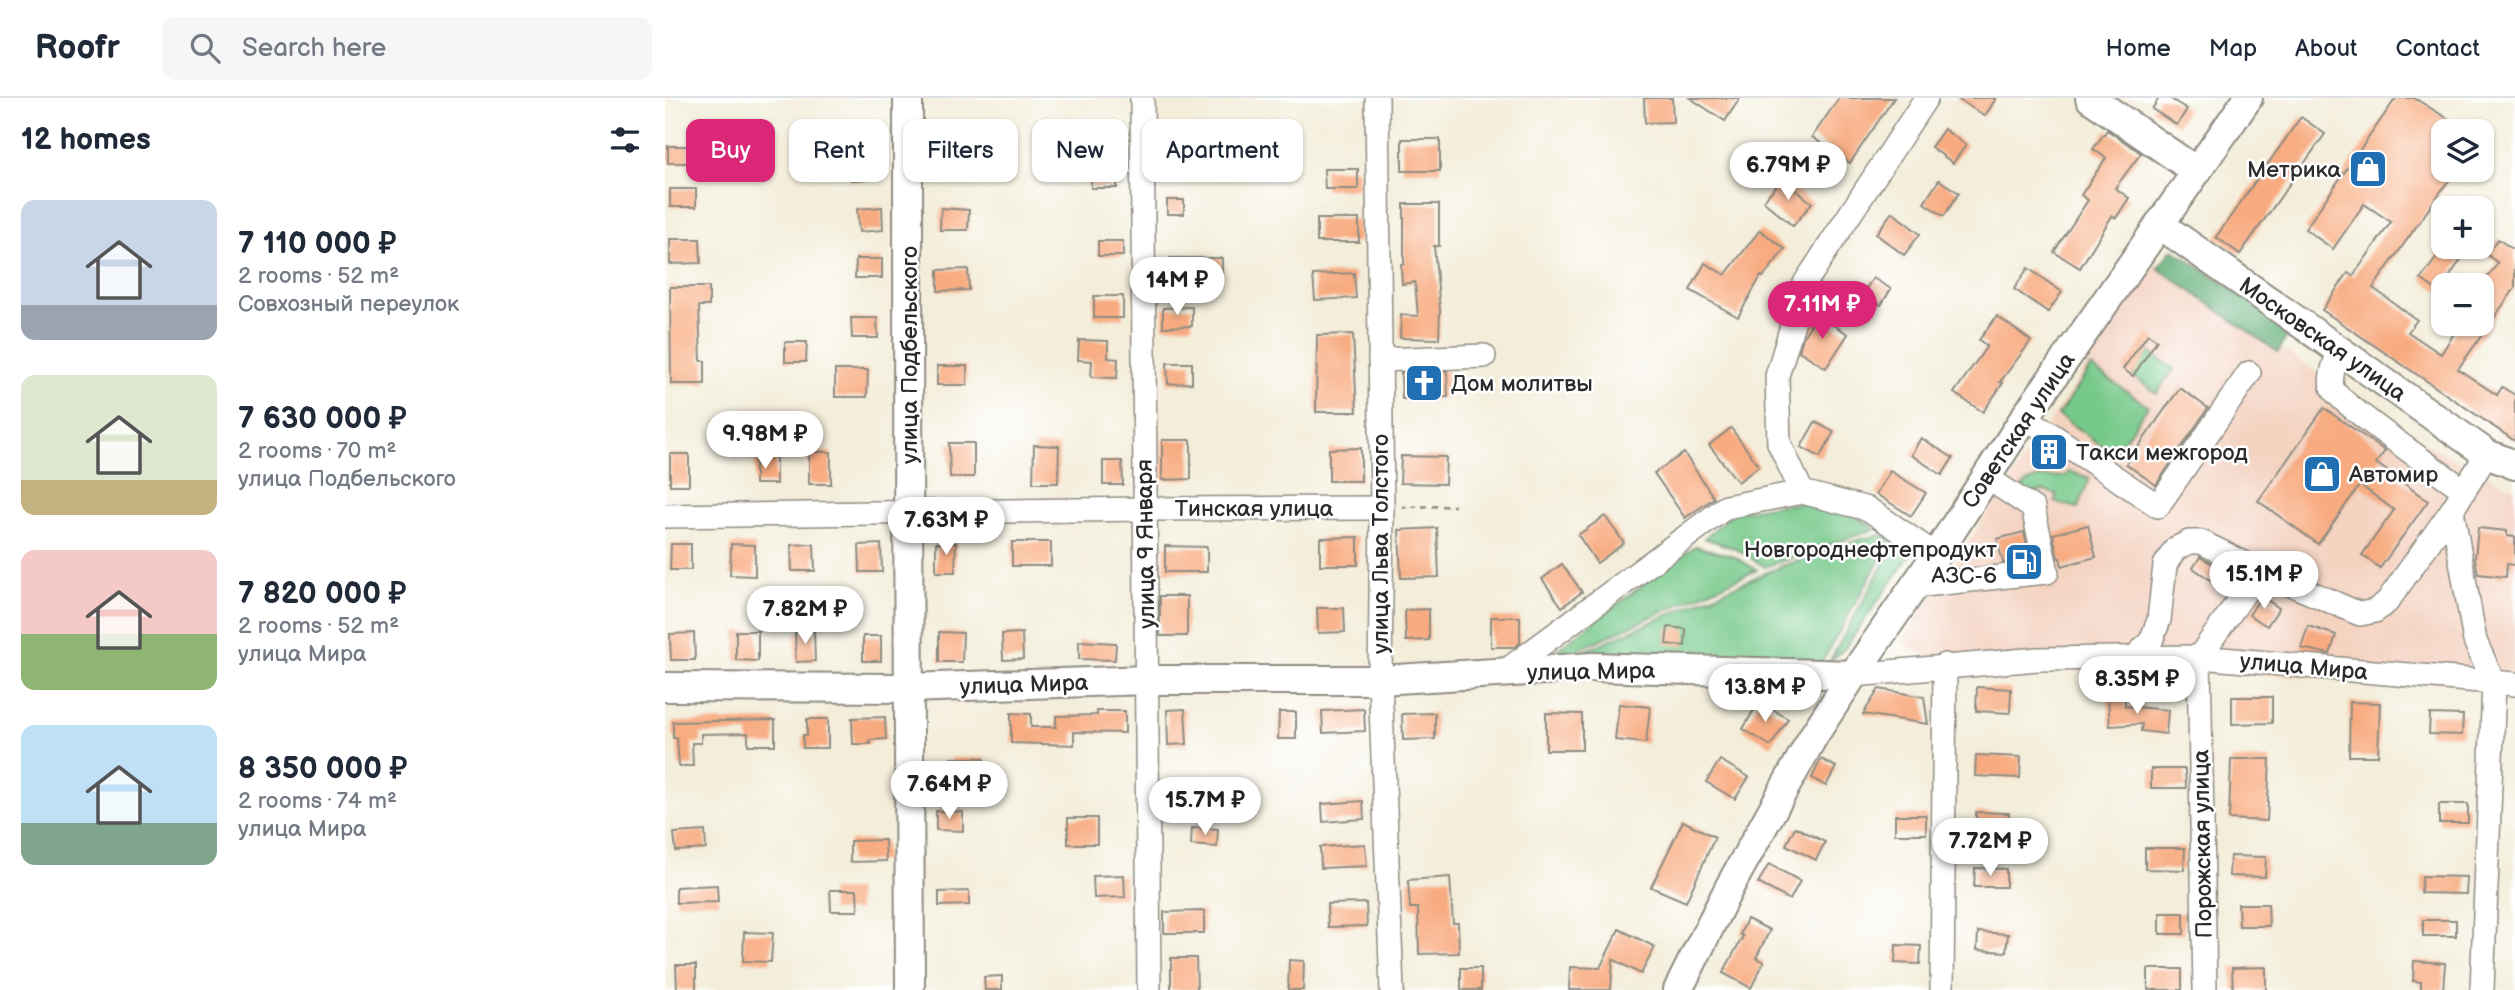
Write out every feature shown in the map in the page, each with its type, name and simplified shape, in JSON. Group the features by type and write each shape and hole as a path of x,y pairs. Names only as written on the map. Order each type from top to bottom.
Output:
{"main road":[{"name":"улица Подбельского","path":"908,98 907,688 910,990"},
{"path":"2090,98 2196,171"},
{"name":"Советская улица","path":"1678,990 1730,886 1814,735 1936,555 2025,417 2248,98"},
{"name":"Московская улица","path":"2159,224 2487,454 2515,465"},
{"name":"улица Мира","path":"665,687 907,688 1148,680 1380,680 1593,667 1853,675"}],"street":[{"name":"улица 9 Января","path":"1142,98 1149,990"},
{"name":"улица Льва Толстого","path":"1377,98 1381,360 1380,680 1392,990"},
{"path":"1802,492 1779,443 1777,376 1805,283 1926,98"},
{"path":"2339,350 2332,377 2334,391 2458,500 2475,641 2505,683 2482,990"},
{"path":"1381,360 1484,356"},
{"path":"2025,417 2158,506 2249,373"},
{"path":"2134,657 2151,641 2159,620 2165,565 2175,549 2189,542 2200,542 2360,614 2375,611 2387,602 2487,454"},
{"path":"1915,586 2047,572 2033,508 1986,477"},
{"path":"1503,673 1726,507 1802,492 1868,509 1936,555"},
{"name":"Тинская улица","path":"665,516 1381,508"},
{"path":"2199,657 2260,571"},
{"name":"улица Мира","path":"1853,675 2038,659 2199,657 2505,683"},
{"name":"Порожская улица","path":"2199,657 2205,990"},
{"path":"1942,990 1945,665"}],"path":[{"path":"1381,508 1455,506"}],"shaded area":[{"path":"2157,262 2404,433 2515,489 2515,684 1945,665 1901,642"}],"green space":[{"path":"2172,249 2280,320 2286,338 2278,352 2158,268"},
{"path":"2142,347 2174,369 2157,393 2133,376"},
{"path":"2091,367 2148,406 2114,454 2058,415"},
{"path":"2069,472 2090,478 2078,508 2055,502 2057,495 2050,492 2040,491 2030,495 2019,491 2028,482 2065,476"},
{"path":"1814,502 1854,516 1875,529 1765,567 1736,549 1704,538 1733,513"},
{"path":"1883,535 1891,540 1822,662 1561,661 1782,566 1861,539"},
{"path":"1897,540 1912,553 1844,649 1829,662"},
{"path":"1695,546 1733,556 1757,570 1559,658 1547,657"}],"building":[{"path":"1644,98 1672,98 1673,122 1645,123"},
{"path":"1690,98 1740,98 1725,121"},
{"path":"1839,98 1894,98 1850,163 1812,137"},
{"path":"1956,98 1996,98 1985,116"},
{"path":"2159,98 2169,98 2187,109 2177,125 2152,109"},
{"path":"2396,98 2414,98 2448,119 2431,119 2431,182 2448,182 2438,196 2431,196 2431,206 2373,288 2417,320 2408,332 2441,354 2452,336 2481,336 2458,369 2497,395 2502,387 2515,395 2515,441 2322,310 2348,273 2353,276 2391,222 2364,204 2333,249 2305,229"},
{"path":"2301,117 2325,134 2240,254 2216,237"},
{"path":"1944,129 1966,145 1953,163 1931,147"},
{"path":"2107,130 2141,153 2115,188 2129,198 2116,218 2112,216 2080,268 2054,252 2088,200 2081,195 2106,158 2093,149"},
{"path":"1402,139 1440,139 1440,171 1402,171"},
{"path":"668,146 686,146 686,163 668,163"},
{"path":"1324,169 1358,169 1358,189 1325,189"},
{"path":"1782,179 1812,203 1793,226 1763,201"},
{"path":"1939,180 1959,193 1944,216 1924,203"},
{"path":"1091,182 1117,182 1117,188 1091,188"},
{"path":"670,189 696,189 696,207 670,207"},
{"path":"1167,200 1184,200 1184,214 1167,214"},
{"path":"1404,204 1439,204 1439,246 1434,246 1440,310 1439,339 1400,338 1401,315 1418,316 1415,282 1402,284"},
{"path":"882,207 883,230 859,232 857,209"},
{"path":"941,208 969,210 968,230 940,230"},
{"path":"1892,212 1920,234 1904,255 1876,234"},
{"path":"1317,219 1359,219 1359,242 1317,242"},
{"path":"1760,230 1785,249 1763,277 1761,276 1738,317 1690,290 1705,263 1725,275"},
{"path":"670,239 700,239 701,263 670,264"},
{"path":"2498,239 2515,251 2515,288 2494,318 2494,273 2490,273 2498,263 2493,259 2494,244"},
{"path":"1098,241 1123,241 1123,256 1098,256"},
{"path":"1170,258 1222,258 1222,279 1170,279"},
{"path":"856,259 882,259 882,278 855,278"},
{"path":"2435,259 2461,259 2452,273 2431,273 2431,286 2421,279"},
{"path":"2028,268 2062,292 2048,312 2014,289"},
{"path":"968,269 969,290 938,291 938,270"},
{"path":"1354,273 1356,298 1315,300 1313,275"},
{"path":"1873,278 1891,289 1881,305 1863,293"},
{"path":"670,287 709,287 709,306 699,306 701,361 705,361 705,384 671,384"},
{"path":"1094,296 1123,296 1123,318 1094,318"},
{"path":"1192,307 1192,326 1163,327 1163,308"},
{"path":"1817,315 1848,334 1826,368 1799,351 1803,337"},
{"path":"1997,316 2031,341 2000,382 2003,383 1983,412 1954,393 1987,346 1979,340"},
{"path":"851,318 877,318 878,338 852,338"},
{"path":"1353,334 1357,412 1316,412 1317,335"},
{"path":"2148,334 2157,340 2133,376 2123,369"},
{"path":"1079,340 1108,341 1108,358 1118,359 1117,378 1091,377 1092,361 1078,360"},
{"path":"785,342 807,342 806,362 785,362"},
{"path":"1167,363 1192,363 1192,383 1168,384"},
{"path":"937,366 967,366 967,385 937,385"},
{"path":"835,370 868,370 867,397 835,397"},
{"name":"Дом молитвы","path":"1447,371 1448,397 1402,399 1401,373"},
{"path":"2180,388 2208,408 2156,485 2126,464"},
{"name":"Автомир","path":"2324,408 2385,451 2376,463 2428,501 2380,568 2362,555 2394,510 2360,485 2318,544 2258,501"},
{"path":"1815,422 1834,432 1820,457 1801,447"},
{"path":"1731,428 1759,466 1738,482 1709,445"},
{"path":"1921,438 1953,458 1942,475 1911,455"},
{"path":"1162,440 1191,440 1191,479 1162,480"},
{"path":"949,443 974,443 974,477 950,477"},
{"path":"1034,445 1059,446 1058,483 1033,483"},
{"path":"1361,448 1361,481 1329,481 1329,449"},
{"path":"809,452 831,452 831,484 809,484"},
{"path":"1684,453 1714,498 1685,518 1654,473"},
{"path":"670,454 689,454 689,485 670,485"},
{"path":"1401,456 1446,457 1445,484 1400,483"},
{"path":"755,457 776,457 776,484 755,484"},
{"path":"1103,461 1122,461 1123,485 1103,485"},
{"path":"1890,471 1926,493 1911,516 1876,494"},
{"path":"1605,516 1624,543 1597,563 1578,535"},
{"path":"2088,525 2096,557 2062,566 2053,534"},
{"path":"1437,528 1439,577 1401,578 1399,530"},
{"path":"2478,528 2507,531 2507,536 2515,537 2515,565 2507,564 2506,577 2478,574 2475,558"},
{"path":"2024,532 2030,560 2003,563 1997,539"},
{"path":"1358,537 1358,565 1320,565 1320,538"},
{"path":"1012,542 1051,542 1051,566 1012,566"},
{"path":"936,543 956,543 955,572 936,572"},
{"path":"671,544 691,544 691,570 670,570"},
{"path":"731,544 755,545 755,576 730,575"},
{"path":"814,544 815,571 792,571 791,545"},
{"path":"881,544 882,572 860,572 859,545"},
{"path":"1165,546 1207,547 1207,572 1165,572"},
{"path":"2200,557 2238,578 2228,592 2193,568"},
{"path":"1562,564 1582,592 1562,607 1542,579"},
{"path":"1160,596 1187,596 1187,636 1160,636"},
{"path":"2261,596 2279,608 2267,626 2249,615"},
{"path":"1317,608 1344,608 1345,632 1318,633"},
{"path":"1429,609 1429,640 1406,641 1405,610"},
{"path":"1491,617 1520,617 1520,643 1515,647 1491,647"},
{"path":"2308,626 2336,635 2330,654 2301,648"},
{"path":"1668,627 1686,629 1685,646 1666,644"},
{"path":"736,631 758,631 758,661 736,660"},
{"path":"814,631 815,661 796,662 795,632"},
{"path":"939,632 963,633 962,662 939,662"},
{"path":"694,633 695,660 671,660 670,634"},
{"path":"1022,633 1023,659 1003,660 1002,634"},
{"path":"863,636 881,636 881,661 863,661"},
{"path":"1079,641 1116,643 1115,660 1079,659"},
{"path":"1977,687 2011,689 2010,713 1976,711"},
{"path":"1879,689 1924,697 1928,724 1863,714"},
{"path":"2125,697 2125,706 2168,710 2166,734 2141,731 2142,724 2110,726 2108,698"},
{"path":"2232,697 2272,697 2272,723 2232,724"},
{"path":"1759,701 1788,719 1771,746 1743,729"},
{"path":"2350,702 2380,703 2378,756 2349,756"},
{"path":"1619,704 1650,707 1646,743 1615,740"},
{"path":"1185,709 1187,744 1168,745 1167,710"},
{"path":"1364,709 1365,731 1323,733 1322,711"},
{"path":"1097,711 1125,711 1125,733 1074,732 1074,745 1011,743 1011,713 1031,714 1031,727 1056,727 1056,716 1097,715"},
{"path":"1279,712 1296,712 1296,739 1278,739"},
{"path":"1435,713 1435,739 1403,740 1402,714"},
{"path":"1546,713 1582,714 1582,750 1546,750"},
{"path":"2430,714 2463,715 2462,735 2429,734"},
{"path":"885,717 886,739 870,740 871,744 853,744 852,718"},
{"path":"807,719 828,719 828,748 803,748 803,735 807,735"},
{"path":"775,720 775,745 748,745 748,733 701,734 701,743 692,743 693,766 679,766 677,738 673,738 673,722"},
{"path":"1976,755 2021,757 2020,778 1975,776"},
{"path":"951,758 984,758 984,786 951,786"},
{"path":"1821,759 1836,767 1826,786 1812,778"},
{"path":"2231,759 2270,759 2267,821 2229,819"},
{"path":"1720,760 1749,777 1735,799 1706,782"},
{"path":"2151,769 2185,769 2186,788 2151,788"},
{"path":"1363,801 1364,819 1323,822 1322,804"},
{"path":"2439,804 2468,804 2468,823 2439,823"},
{"path":"936,811 963,812 963,831 936,830"},
{"path":"1976,812 2009,813 2008,830 1976,829"},
{"path":"1895,815 1926,815 1926,834 1895,834"},
{"path":"1068,818 1097,818 1097,844 1068,844"},
{"path":"1683,821 1715,837 1686,902 1651,887"},
{"path":"1795,827 1825,842 1816,860 1786,845"},
{"path":"1192,828 1218,829 1217,847 1191,845"},
{"path":"705,831 706,849 676,851 674,833"},
{"path":"885,840 886,861 850,862 850,841"},
{"path":"1365,844 1367,866 1321,868 1320,847"},
{"path":"2145,848 2185,848 2184,870 2145,869"},
{"path":"2230,856 2266,857 2265,877 2229,876"},
{"path":"1769,864 1800,881 1790,900 1758,883"},
{"path":"1975,868 2006,869 2006,887 1974,887"},
{"path":"1124,875 1125,897 1094,898 1093,876"},
{"path":"2422,876 2467,877 2466,894 2421,893"},
{"path":"1450,877 1453,923 1458,923 1459,953 1419,954 1418,908 1410,908 1408,880"},
{"path":"717,885 718,902 676,903 676,887"},
{"path":"830,890 857,890 858,911 831,911"},
{"path":"969,891 969,905 939,906 939,892"},
{"path":"1366,903 1367,926 1328,927 1327,904"},
{"path":"2238,904 2268,904 2269,926 2239,926"},
{"path":"1204,911 1204,933 1164,933 1164,912"},
{"path":"2160,913 2184,913 2184,934 2160,934"},
{"path":"1747,919 1770,930 1756,958 1764,962 1751,988 1723,973 1743,936 1740,934"},
{"path":"2423,920 2456,920 2456,936 2423,936"},
{"path":"1619,929 1655,947 1641,974 1613,959 1611,990 1569,990 1570,967 1600,968"},
{"path":"744,932 773,933 771,962 743,961"},
{"path":"1978,932 2008,934 2006,952 1977,950"},
{"path":"1896,945 1921,946 1920,964 1895,963"},
{"path":"1171,958 1196,958 1197,990 1171,990"},
{"path":"1289,960 1304,961 1303,990 1288,990"},
{"path":"2414,961 2445,963 2443,990 2421,990 2421,982 2413,981"},
{"path":"676,965 696,965 696,990 677,990"},
{"path":"2266,967 2266,990 2233,990 2232,968"},
{"path":"1461,968 1481,968 1481,990 1461,990"},
{"path":"2148,969 2182,969 2182,990 2148,990"},
{"path":"1002,976 1002,990 985,990 984,977"}],"place":[{"name":"Метрика","path":"2368,169"},
{"name":"Дом молитвы","path":"1424,383"},
{"name":"Такси межгород","path":"2049,452"},
{"name":"Автомир","path":"2322,474"},
{"name":"Новгороднефтепродукт АЗС-6","path":"2024,562"}]}
